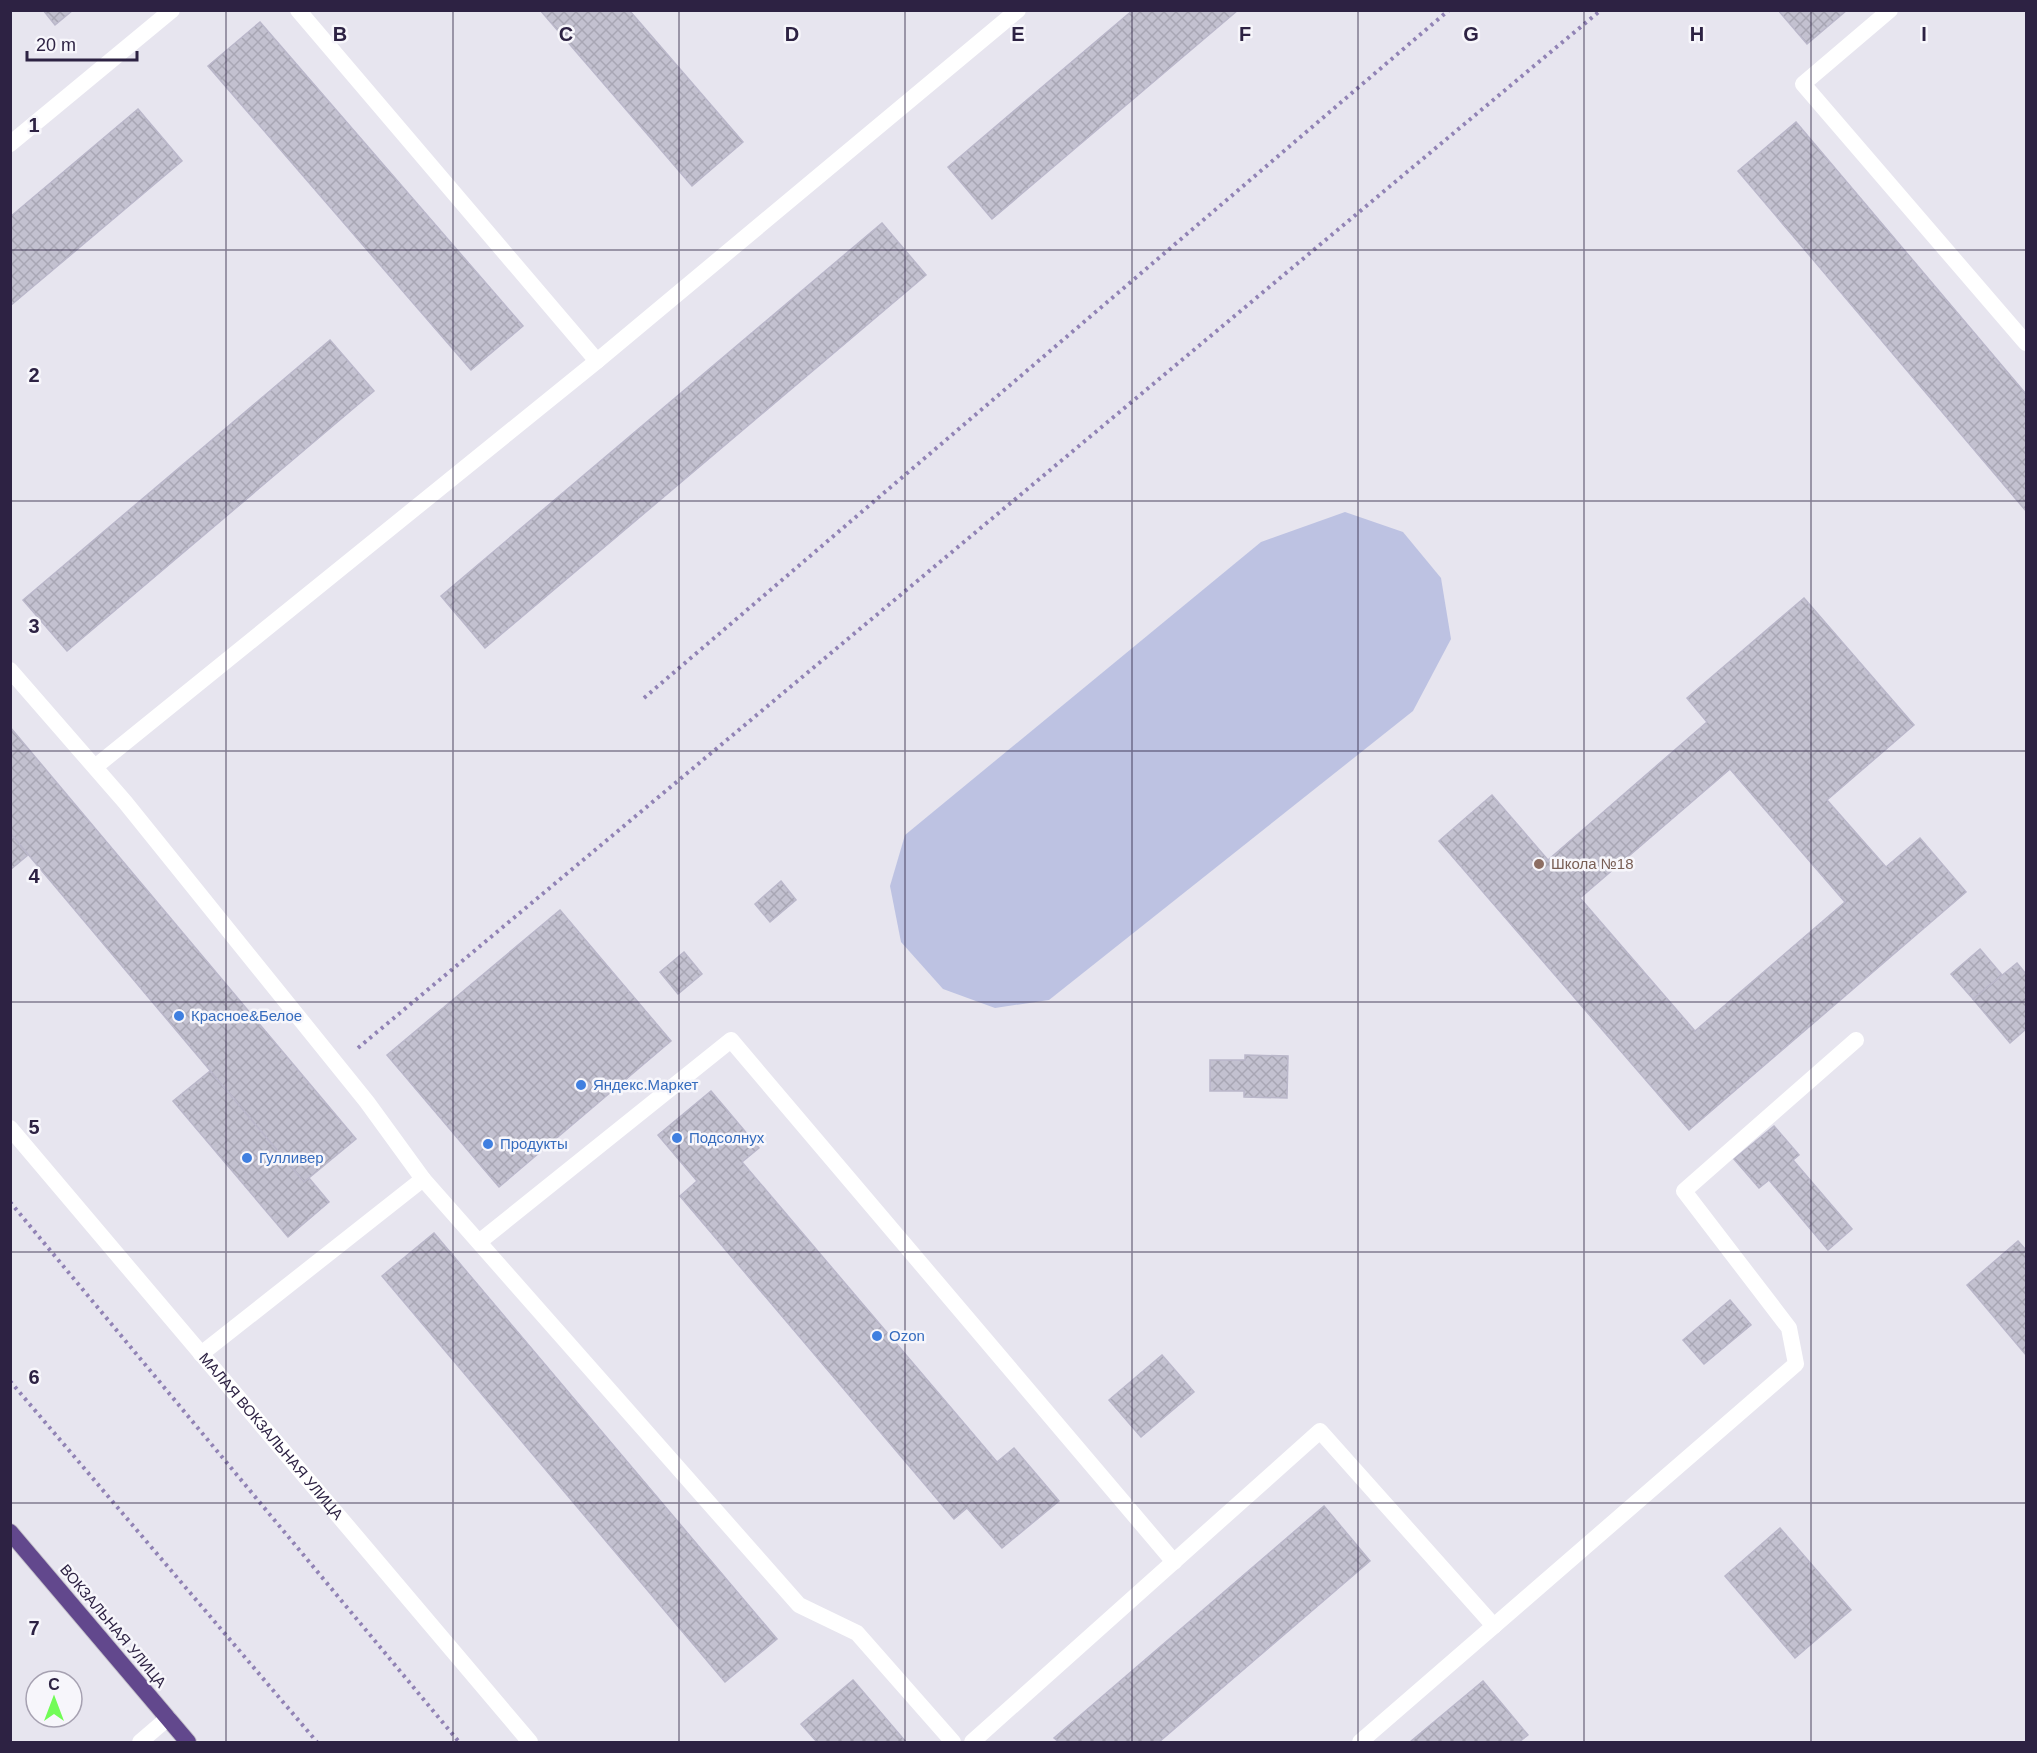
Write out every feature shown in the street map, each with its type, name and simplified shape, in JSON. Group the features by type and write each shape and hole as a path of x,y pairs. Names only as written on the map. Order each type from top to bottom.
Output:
{"highway":[{"name":"ВОКЗАЛЬНАЯ УЛИЦА","path":"10,1532 188,1743"}],"street":[{"path":"10,144 172,10"},
{"path":"298,10 597,361"},
{"path":"95,767 597,361 1018,10"},
{"path":"1890,10 1803,84 2026,343"},
{"path":"10,670 95,767 338,1065 423,1179 800,1605 857,1633 953,1743"},
{"path":"479,1242 731,1040 1174,1562"},
{"path":"1360,1743 1796,1364 1789,1328 1684,1191 1856,1040"},
{"name":"МАЛАЯ ВОКЗАЛЬНАЯ УЛИЦА","path":"10,1128 530,1743"},
{"path":"201,1354 423,1179"},
{"path":"972,1743 1320,1431 1494,1626"},
{"path":"140,1743 168,1718"}],"path":[{"path":"644,698 1449,10"},
{"path":"338,1065 1601,10"},
{"path":"10,1202 459,1743"},
{"path":"10,1381 317,1743"}],"shaded area":[{"path":"1345,512 1403,532 1441,578 1451,639 1413,711 1049,1000 995,1008 943,989 901,942 890,886 905,835 1261,542"}],"building":[{"path":"43,10 73,10 55,25"},
{"path":"540,10 629,10 743,142 692,186"},
{"path":"1133,10 1238,10 992,219 948,167"},
{"path":"1778,10 1847,10 1807,44"},
{"path":"260,22 523,326 471,370 208,66"},
{"path":"138,109 182,161 10,306 10,217"},
{"path":"1796,122 2026,394 2026,511 1738,171"},
{"path":"882,223 926,275 485,648 441,596"},
{"path":"330,340 374,391 67,651 23,600"},
{"name":"Школа №18","path":"1804,598 1914,725 1827,800 1886,867 1920,838 1966,892 1689,1130 1439,841 1492,795 1548,860 1707,722 1687,698","holes":["1730,769 1845,902 1695,1031 1580,898"]},
{"path":"10,727 356,1139 304,1182 10,833"},
{"path":"10,833 28,855 10,870"},
{"path":"781,881 796,900 770,922 755,904"},
{"path":"560,910 671,1041 499,1187 387,1055"},
{"path":"1980,949 2002,975 1973,999 1951,974"},
{"path":"684,952 702,974 678,994 660,972"},
{"path":"2017,963 2026,974 2026,1029 2010,1043 1973,999"},
{"path":"1245,1055 1288,1056 1287,1098 1244,1097 1244,1091 1210,1091 1210,1060 1245,1060"},
{"path":"210,1071 304,1182 309,1178 329,1202 288,1237 173,1101"},
{"path":"711,1091 759,1148 742,1162 997,1462 1014,1448 1059,1501 1002,1548 967,1508 954,1519 680,1196 697,1181 658,1135"},
{"path":"1774,1126 1799,1155 1793,1160 1852,1229 1828,1250 1769,1180 1759,1188 1734,1159"},
{"path":"434,1233 777,1639 725,1682 382,1276"},
{"path":"2018,1241 2026,1250 2026,1355 1967,1285"},
{"path":"1730,1300 1751,1325 1704,1364 1683,1340"},
{"path":"1162,1355 1194,1392 1141,1437 1109,1400"},
{"path":"1324,1506 1370,1561 1159,1742 1059,1742 1054,1738"},
{"path":"1780,1528 1851,1610 1795,1658 1725,1576"},
{"path":"853,1680 906,1742 817,1742 801,1724"},
{"path":"1483,1681 1528,1735 1519,1742 1410,1742"}],"place":[{"name":"Школа №18","path":"1539,864"},
{"name":"Красное&Белое","path":"179,1016"},
{"name":"Яндекс.Маркет","path":"581,1085"},
{"name":"Подсолнух","path":"677,1138"},
{"name":"Продукты","path":"488,1144"},
{"name":"Гулливер","path":"247,1158"},
{"name":"Ozon","path":"877,1336"}]}
